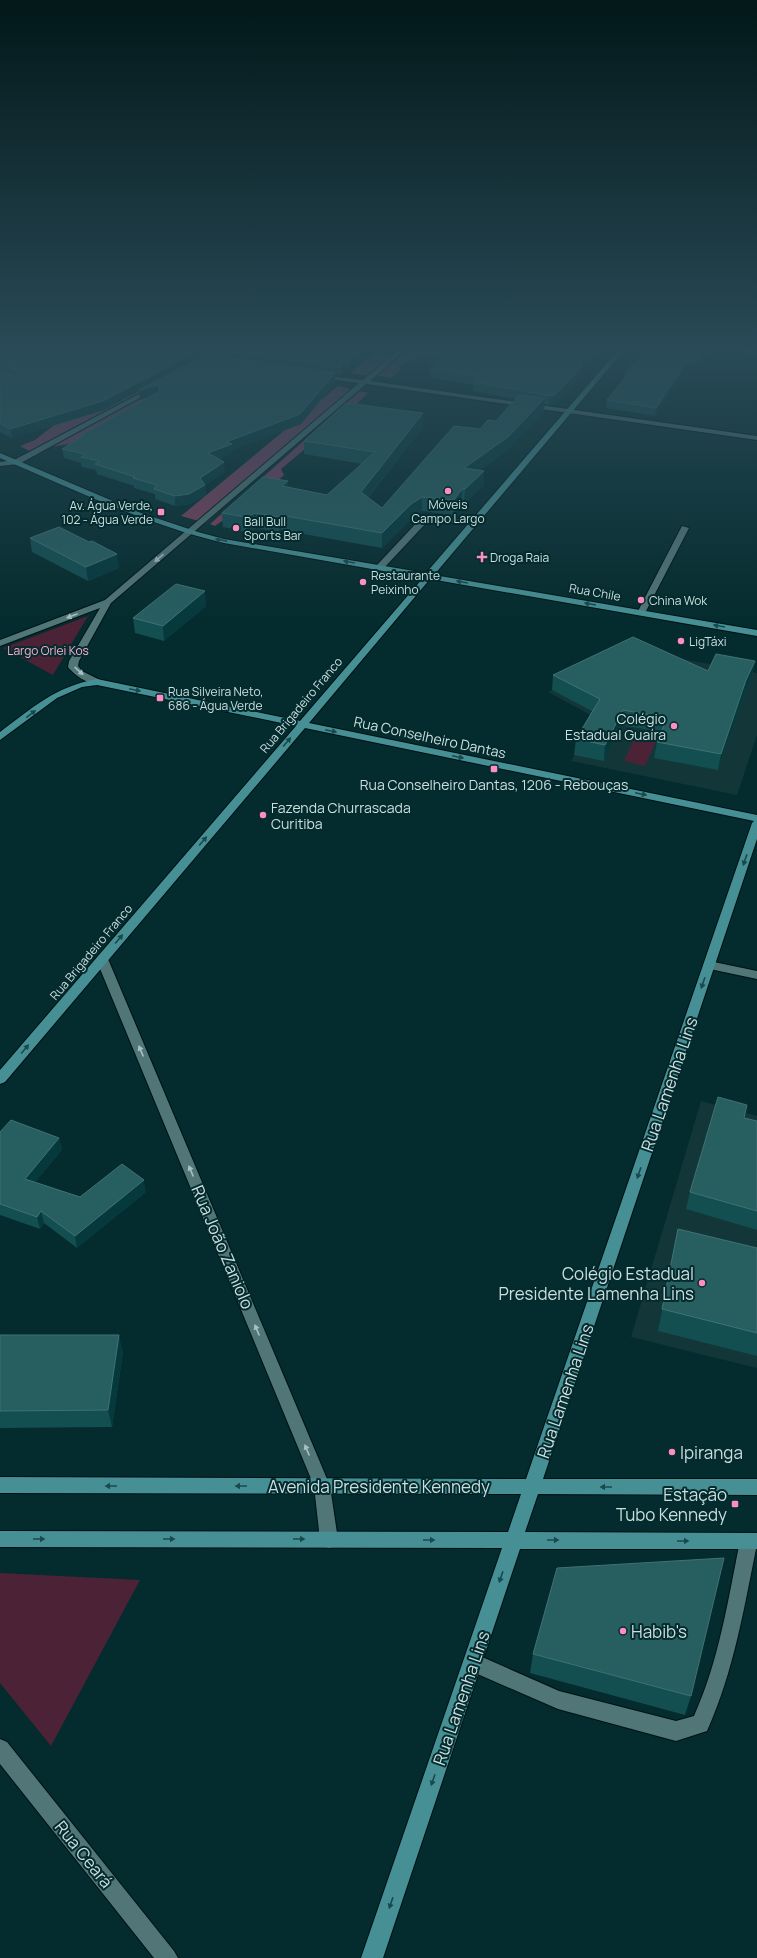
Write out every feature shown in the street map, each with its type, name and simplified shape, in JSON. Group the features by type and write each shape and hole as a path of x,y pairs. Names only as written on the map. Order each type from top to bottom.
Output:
{"main road":[{"name":"Rua Brigadeiro Franco","path":"0,1079 545,440"},
{"name":"Rua Chile","path":"0,455 154,521 188,533 380,568 757,633"},
{"name":"Rua Conselheiro Dantas","path":"97,682 757,818"},
{"path":"0,737 54,696 80,685 97,682"},
{"name":"Rua Lamenha Lins","path":"372,1958 757,823"},
{"name":"Avenida Presidente Kennedy","path":"0,1485 757,1487"},
{"path":"0,1539 753,1541"}],"street":[{"path":"0,464 16,462 56,440"},
{"path":"97,682 79,673 74,666 74,661 108,602 295,440"},
{"path":"380,568 425,519 430,518 474,523"},
{"path":"640,613 685,528"},
{"path":"0,644 108,602"},
{"name":"Rua João Zaniolo","path":"102,959 322,1486 329,1540"},
{"path":"709,964 757,975"},
{"path":"473,1662 558,1700 676,1731 700,1724 710,1704 753,1541"},
{"name":"Rua Ceará","path":"0,1749 167,1958"}],"shaded area":[{"path":"34,440 52,440 31,452 20,446"},
{"path":"62,440 79,440 75,443 50,447"},
{"path":"272,440 298,440 206,523 181,516"},
{"path":"304,440 315,440 281,469 284,475 231,522 222,521 215,526 210,524"},
{"name":"Colégio Estadual Guaíra","path":"635,650 757,673 757,735 737,795 571,761 596,718 548,692"},
{"name":"Colégio Estadual Presidente Lamenha Lins","path":"701,1101 757,1116 757,1368 631,1337"}],"green space":[{"name":"Largo Orlei Kos","path":"88,616 53,675 3,648"},
{"path":"635,737 656,741 645,766 624,761"},
{"path":"0,1573 140,1580 51,1746 0,1683"}],"building":[{"path":"76,440 230,440 226,442 232,444 208,453 224,462 200,478 205,485 189,494 175,496 154,489 157,485 95,464 100,461 81,457 85,454 62,449"},
{"path":"305,440 402,440 361,492 382,508 441,440 503,440 464,468 484,471 465,489 462,489 454,500 422,497 411,504 382,533 280,515 279,517 256,513 246,517 222,513 263,477 288,481 282,486 327,495 375,452"},
{"path":"59,527 89,542 92,541 117,554 86,567 30,538"},
{"path":"176,584 205,591 163,626 133,618"},
{"path":"633,637 708,671 716,654 755,661 746,680 721,754 657,742 667,718 623,710 605,745 576,739 600,699 553,675"},
{"path":"718,1097 747,1105 744,1118 757,1121 757,1211 690,1192"},
{"path":"11,1120 59,1138 25,1179 80,1197 122,1164 144,1180 75,1236 41,1211 37,1217 0,1204 0,1132"},
{"path":"678,1229 757,1248 757,1333 662,1309"},
{"path":"0,1335 119,1335 108,1410 0,1411"},
{"name":"Habib's","path":"724,1558 691,1696 533,1654 557,1568"}],"place":[{"name":"Móveis Campo Largo","path":"448,491"},
{"name":"Av. Água Verde, 102 - Água Verde","path":"161,512"},
{"name":"Ball Bull Sports Bar","path":"236,528"},
{"name":"Droga Raia","path":"482,557"},
{"name":"Restaurante Peixinho","path":"363,582"},
{"name":"China Wok","path":"641,600"},
{"name":"LigTáxi","path":"681,641"},
{"name":"Rua Silveira Neto, 686 - Água Verde","path":"160,698"},
{"name":"Colégio Estadual Guaíra","path":"674,726"},
{"name":"Rua Conselheiro Dantas, 1206 - Rebouças","path":"494,769"},
{"name":"Fazenda Churrascada Curitiba","path":"263,815"},
{"name":"Colégio Estadual Presidente Lamenha Lins","path":"702,1283"},
{"name":"Ipiranga","path":"672,1452"},
{"name":"Estação Tubo Kennedy","path":"735,1504"},
{"name":"Habib's","path":"623,1631"}]}
